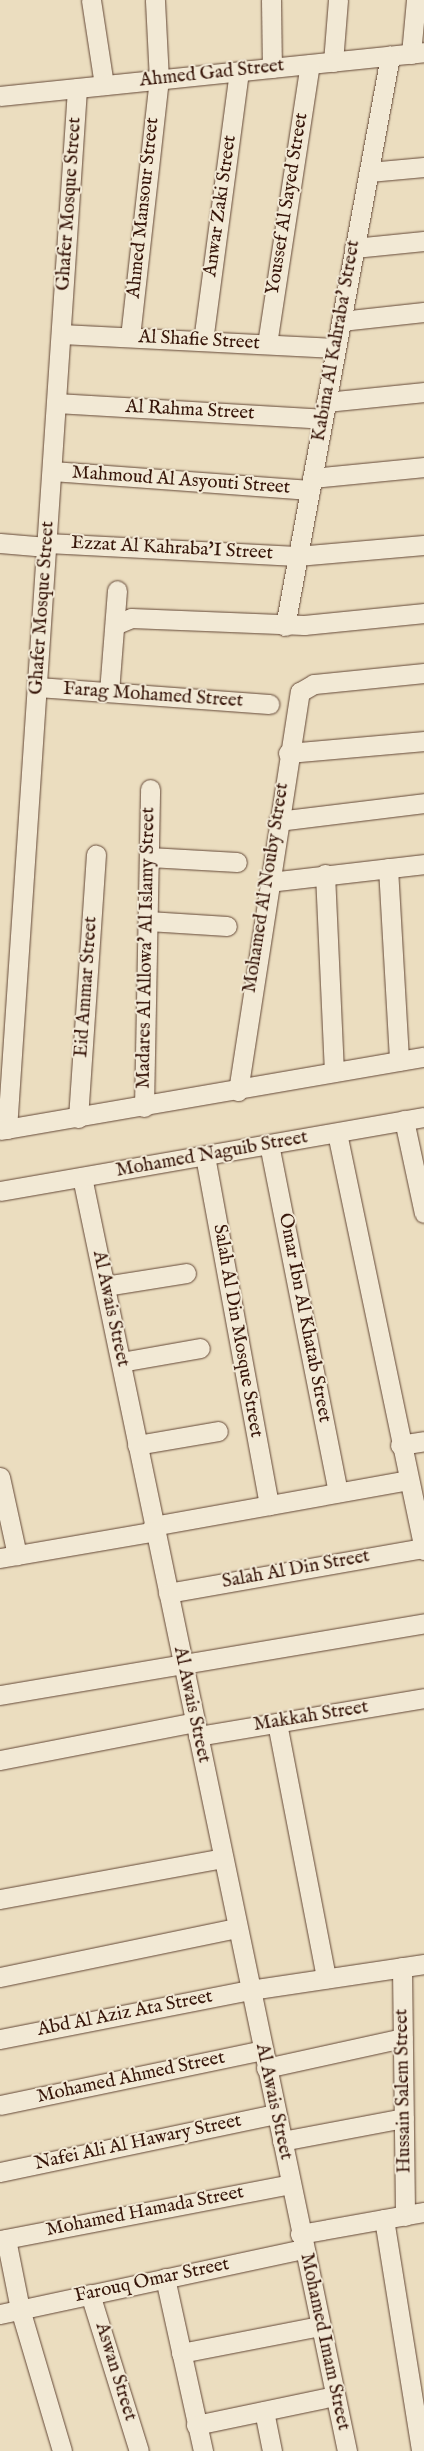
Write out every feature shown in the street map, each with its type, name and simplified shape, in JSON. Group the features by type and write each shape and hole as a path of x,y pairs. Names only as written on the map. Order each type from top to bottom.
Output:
{"street":[{"path":"91,0 104,85"},
{"name":"Ahmed Mansour Street","path":"130,337 159,80 155,0"},
{"path":"271,0 272,68"},
{"path":"334,62 338,0"},
{"path":"416,0 418,53"},
{"name":"Ahmed Gad Street","path":"0,96 418,53"},
{"name":"Kabina Al Kahraba' Street","path":"285,626 390,56"},
{"name":"Youssef Al Sayed Street","path":"267,344 310,64"},
{"name":"Anwar Zaki Street","path":"203,341 239,72"},
{"name":"Ghafer Mosque Street","path":"4,1130 47,545 77,88"},
{"path":"368,172 424,167"},
{"path":"354,248 424,241"},
{"path":"341,321 424,312"},
{"name":"Al Shafie Street","path":"61,334 336,348"},
{"name":"Al Rahma Street","path":"56,403 324,410 424,392"},
{"name":"Mahmoud Al Asyouti Street","path":"52,471 311,484 424,467"},
{"name":"Ezzat Al Kahraba'I Street","path":"0,543 297,556 424,544"},
{"path":"110,692 117,624 117,590"},
{"path":"117,624 131,618 285,626 424,613"},
{"name":"Mohamed Al Nouby Street","path":"238,1090 288,753 303,688 424,673"},
{"name":"Farag Mohamed Street","path":"37,687 269,704"},
{"path":"288,753 424,741"},
{"name":"Madares Al Allowa' Al Islamy Street","path":"144,1107 150,789"},
{"path":"278,821 424,803"},
{"name":"Eid Ammar Street","path":"78,1118 96,855"},
{"path":"149,857 237,862"},
{"path":"269,882 424,864"},
{"path":"388,868 399,1061"},
{"path":"325,874 334,1072"},
{"path":"148,920 227,926"},
{"path":"4,1130 424,1057"},
{"name":"Mohamed Naguib Street","path":"0,1191 424,1117"},
{"path":"404,1120 424,1214"},
{"path":"337,1133 400,1445 424,1549"},
{"name":"Omar Ibn Al Khatab Street","path":"270,1144 338,1492"},
{"name":"Salah Al Din Mosque Street","path":"205,1156 269,1505"},
{"name":"Al Awais Street","path":"82,1177 302,2241"},
{"path":"105,1286 186,1273"},
{"path":"121,1362 200,1348"},
{"path":"138,1445 218,1431"},
{"path":"400,1445 424,1441"},
{"path":"0,1477 8,1556 408,1480"},
{"name":"Salah Al Din Street","path":"168,1593 424,1549"},
{"path":"0,1695 424,1623"},
{"name":"Makkah Street","path":"0,1760 196,1729 277,1723 424,1698"},
{"path":"277,1723 326,1978"},
{"path":"0,1900 223,1858"},
{"path":"0,1977 237,1928"},
{"name":"Abd Al Aziz Ata Street","path":"0,2039 250,1990 424,1964"},
{"name":"Hussain Salem Street","path":"402,1967 405,2216"},
{"name":"Mohamed Ahmed Street","path":"0,2105 264,2059 404,2038"},
{"name":"Nafei Ali Al Hawary Street","path":"0,2172 276,2114"},
{"path":"282,2141 404,2118"},
{"name":"Mohamed Hamada Street","path":"3,2239 290,2184"},
{"name":"Farouq Omar Street","path":"0,2314 165,2278 384,2219 424,2212"},
{"path":"384,2219 421,2451"},
{"path":"3,2239 20,2309 62,2451"},
{"name":"Mohamed Imam Street","path":"302,2241 347,2451"},
{"path":"165,2278 202,2451"},
{"name":"Aswan Street","path":"90,2294 139,2451"},
{"path":"181,2353 320,2326"},
{"path":"196,2425 335,2396"},
{"path":"264,2411 272,2451"}]}
